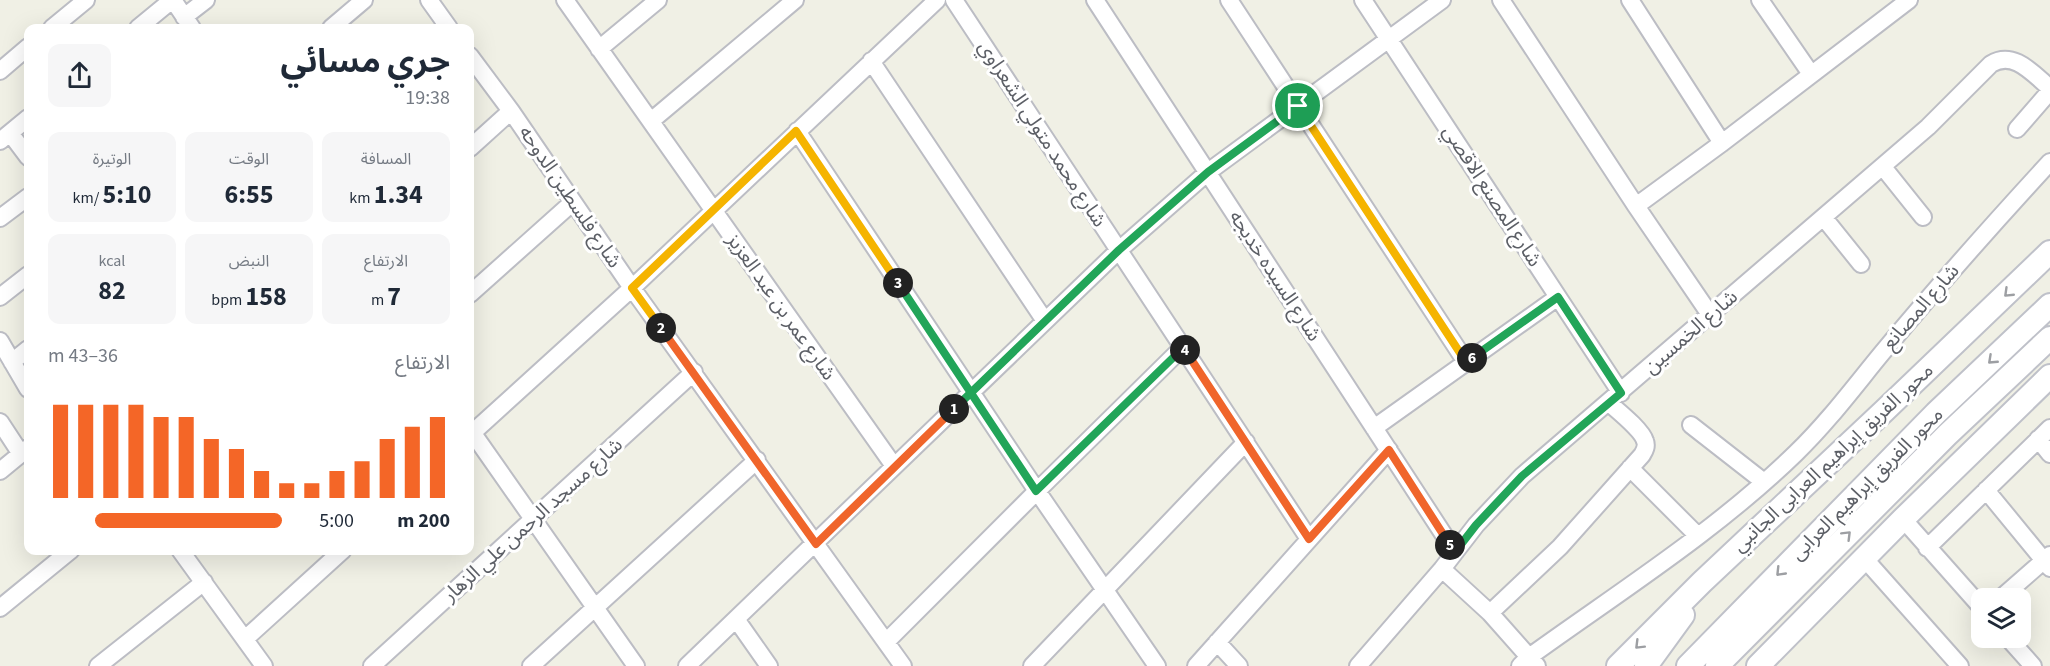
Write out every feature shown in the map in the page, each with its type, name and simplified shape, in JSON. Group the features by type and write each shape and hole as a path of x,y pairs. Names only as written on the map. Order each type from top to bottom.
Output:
{"main road":[{"name":"محور الفريق إبراهيم العرابى الجانبي","path":"1618,666 1702,582 2050,252"},
{"name":"محور الفريق إبراهيم العرابى","path":"1688,666 1936,413 2050,305"},
{"name":"محور الفريق إبراهيم العرابى","path":"1717,666 1947,435 2050,338"},
{"path":"1758,666 1864,558 2050,376"},
{"path":"1646,666 1681,619 1702,582"}],"street":[{"path":"57,24 87,0"},
{"path":"143,24 173,0 188,23 206,0"},
{"path":"336,24 364,0"},
{"path":"429,0 446,24"},
{"name":"شارع عمر بن عبد العزيز","path":"565,0 894,466"},
{"path":"599,49 658,0"},
{"path":"651,120 795,0"},
{"path":"474,431 632,288 937,0"},
{"name":"شارع محمد متولي الشعراوي","path":"954,0 1309,539"},
{"name":"شارع السيده خديجه","path":"1095,0 1455,552"},
{"path":"1229,0 1466,362"},
{"name":"شارع المصنع الاقصي","path":"1363,0 1558,297 1615,398 1645,440 1646,448 1560,547 1490,612"},
{"path":"687,666 1119,250 1208,172 1442,0"},
{"path":"1501,0 1711,316"},
{"path":"1630,0 1722,143"},
{"path":"1760,0 1811,74"},
{"path":"1636,206 1909,0"},
{"path":"0,71 24,51"},
{"name":"شارع الخمسين","path":"1358,666 1442,569 1476,525 1522,476 1711,316 1928,127 1991,64 1999,59 2008,58 2017,62 2050,90"},
{"path":"872,60 1045,321"},
{"name":"شارع فلسطين الدوحه","path":"474,61 511,111 632,288 903,666"},
{"path":"2017,129 2050,90"},
{"path":"474,144 511,111"},
{"path":"24,121 5,137 24,154"},
{"path":"796,131 1036,491 1106,589 1157,666"},
{"name":"شارع المصانع","path":"1529,663 1698,536 1795,455 1826,423 1889,345 1999,217 2050,162"},
{"path":"1883,166 1923,217"},
{"path":"0,218 24,200"},
{"path":"474,290 573,202"},
{"path":"1824,218 1862,264"},
{"path":"0,297 24,278"},
{"path":"1374,428 1558,297"},
{"path":"0,341 24,382"},
{"path":"886,642 1184,347"},
{"path":"12,362 24,352"},
{"name":"شارع مسجد الرحمن علي الزهار","path":"372,666 694,372"},
{"path":"0,422 24,450"},
{"path":"1691,425 1764,482"},
{"path":"1927,548 2044,434 2050,454"},
{"path":"474,438 636,666"},
{"path":"1032,666 1246,442"},
{"path":"1196,666 1389,450"},
{"path":"0,471 24,452"},
{"path":"531,666 757,460"},
{"path":"1630,468 1698,536"},
{"path":"1986,490 2048,561 2014,588"},
{"path":"1904,519 1971,596"},
{"path":"0,608 65,555"},
{"path":"184,555 264,666"},
{"path":"244,639 336,555"},
{"path":"1864,558 1960,666"},
{"path":"1442,569 1490,612 1529,663"},
{"path":"98,666 120,659 204,582"},
{"path":"736,619 769,666"},
{"path":"1217,642 1239,666"},
{"path":"2017,648 2033,666"}],"route":[{"path":"1298,106 1208,172 1119,250 971,392 894,466 816,544 632,288 796,131 971,392 1036,491 1184,347 1309,539 1389,450 1455,552 1498,500 1522,476 1621,393 1558,297 1466,362 1298,106"}]}
